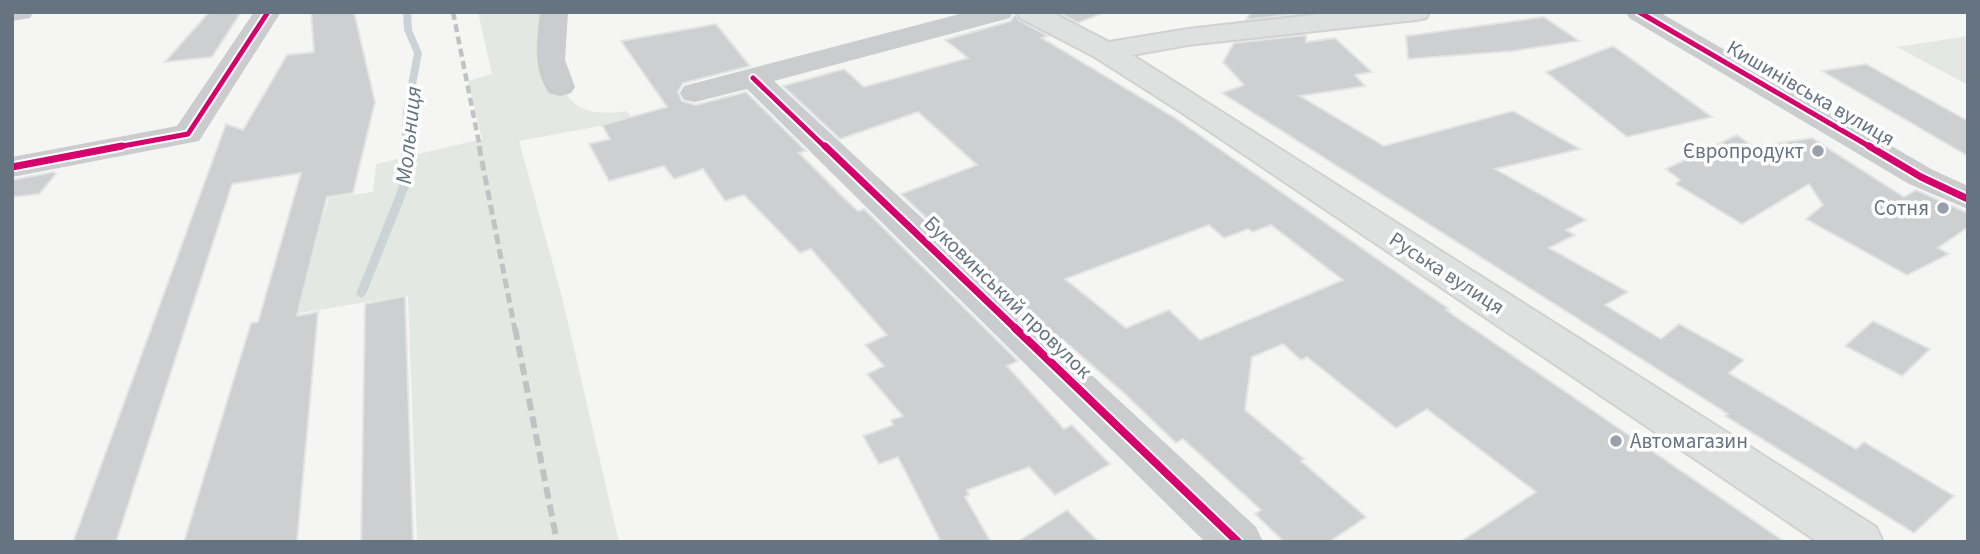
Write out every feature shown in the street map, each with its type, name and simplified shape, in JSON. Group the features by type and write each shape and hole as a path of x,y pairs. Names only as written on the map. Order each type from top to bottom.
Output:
{"main road":[{"name":"Руська вулиця","path":"1030,12 1105,51 1858,542"},
{"path":"1105,51 1188,37 1416,12"}],"street":[{"path":"12,13 20,12"},
{"path":"12,167 188,135 268,12"},
{"path":"554,12 550,60 560,87"},
{"path":"695,93 1000,12"},
{"name":"Кишинівська вулиця","path":"1639,12 1921,177 1968,199"},
{"name":"Буковинський провулок","path":"753,78 1238,542"}],"shaded area":[{"path":"478,12 552,12 558,71 571,100 583,108 601,112 626,111 631,117 600,126 519,141 562,297 619,542 417,542 408,295 294,314 329,198 373,192 376,164 482,139 468,81 492,74"},
{"path":"1968,36 1968,85 1897,47"}],"building":[{"path":"209,12 241,12 212,57 165,62"},
{"path":"311,12 354,12 375,102 353,193 327,197 297,316 318,312 297,542 184,542 251,323 258,322 301,173 232,184 116,542 73,542 226,124 243,130 287,55 314,52"},
{"path":"1057,12 1103,12 1103,13 1078,23"},
{"path":"1251,12 1305,12 1305,13 1246,20"},
{"path":"1015,14 1019,20 1048,36 1042,38 1175,118 1449,309 1446,310 1785,542 1460,542 1536,492 1427,409 1396,428 1307,357 1301,360 1283,344 1252,357 1245,410 1304,459 1301,461 1366,517 1329,542 1284,542 1255,514 1261,510 1183,439 1176,443 1062,339 1059,341 901,194 977,165 918,112 840,139 783,86 844,69 864,87 968,58 945,40 1011,21","holes":["1209,225 1224,238 1248,229 1253,232 1271,225 1343,280 1200,340 1169,310 1126,328 1065,279"]},
{"path":"1544,17 1579,41 1513,51 1408,59 1406,36"},
{"path":"716,24 750,66 683,83 678,92 682,101 696,105 746,92 806,151 799,153 843,197 858,211 864,209 1018,361 1007,366 1064,429 1072,425 1110,464 1055,495 1029,467 967,490 969,495 965,497 991,542 941,542 898,457 879,464 863,436 893,425 891,420 903,416 867,374 884,366 865,345 887,335 811,249 800,253 744,195 725,201 703,169 674,179 664,166 609,181 589,144 610,139 602,125 667,107 621,41"},
{"path":"1306,35 1306,42 1335,38 1372,72 1355,75 1365,86 1300,96 1384,146 1513,111 1580,149 1495,169 1586,220 1566,230 1575,235 1549,248 1628,292 1605,305 1661,339 1679,324 1744,360 1729,373 1856,449 1864,442 1954,496 1914,533 1725,416 1728,414 1222,93 1244,85 1223,62 1234,43"},
{"path":"1613,46 1712,117 1627,137 1546,72"},
{"path":"1866,64 1968,121 1968,156 1822,71"},
{"path":"1737,135 1754,147 1812,138 1904,197 1916,190 1968,213 1968,227 1938,248 1949,254 1907,275 1806,219 1823,205 1809,184 1742,224 1676,184 1680,180 1666,169"},
{"path":"54,172 56,174 39,194 12,197 12,180"},
{"path":"405,296 413,542 361,542 365,304"},
{"path":"1873,321 1930,349 1902,376 1845,346"},
{"path":"1067,510 1099,542 1017,542"}],"waterway":[{"name":"Мольниця","path":"361,294 404,187 407,111 418,53 408,30 407,12"}],"railway":[{"path":"453,12 480,148"},
{"path":"479,146 515,330"},
{"path":"515,328 557,542"}],"cycle path":[{"path":"12,167 188,134 268,12"},
{"path":"1639,12 1921,177 1968,199"},
{"path":"753,78 1238,542"}],"place":[{"name":"Європродукт","path":"1818,151"},
{"name":"Сотня","path":"1943,208"},
{"name":"Автомагазин","path":"1616,441"}]}
